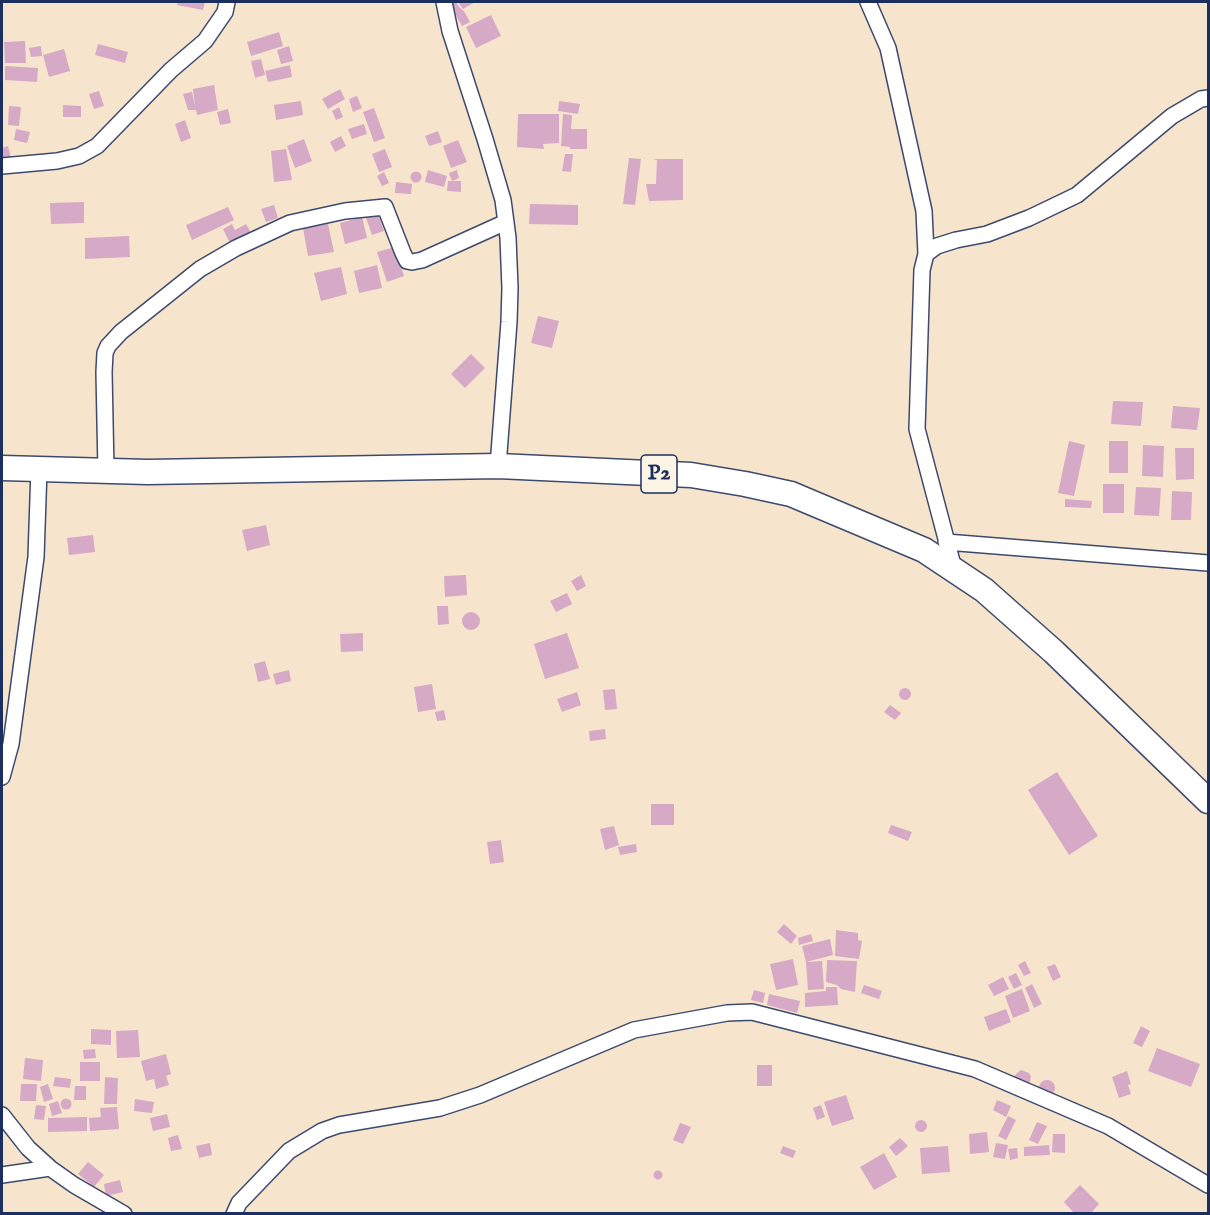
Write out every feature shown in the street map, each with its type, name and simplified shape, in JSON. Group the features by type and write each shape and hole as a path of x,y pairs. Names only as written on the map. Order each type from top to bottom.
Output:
{"main road":[{"name":"P2","path":"2,468 148,472 498,466 691,475 791,495 924,550 984,590 1054,652 1209,801"}],"street":[{"path":"2,166 79,156 97,146 171,70 205,41 225,12 227,2"},
{"path":"444,2 450,31 500,190 508,238 510,288 498,466"},
{"path":"868,2 871,4 888,48 924,211 926,254 922,270 917,429 954,569"},
{"path":"926,254 937,246 987,234 1029,218 1077,195 1172,116 1201,99 1209,98"},
{"path":"106,471 104,372 105,353 108,346 129,326 200,269 236,248 291,223 345,211 385,207 403,254 407,261 412,262 446,250 506,222"},
{"path":"2,777 11,744 36,557 39,469"},
{"path":"946,542 1209,563"},
{"path":"234,1214 239,1203 289,1151 322,1131 339,1125 440,1108 480,1095 634,1030 728,1013 752,1012 975,1069 1108,1126 1209,1185"},
{"path":"2,1115 28,1148 50,1168 124,1214"},
{"path":"2,1175 50,1168"}],"building":[{"path":"178,2 205,2 203,10 177,5"},
{"path":"448,2 456,2 470,22 462,26"},
{"path":"458,2 475,2 463,9"},
{"path":"491,15 501,36 476,48 466,27"},
{"path":"279,32 283,46 251,56 247,42"},
{"path":"25,41 26,63 5,63 4,42"},
{"path":"98,44 128,52 125,63 95,55"},
{"path":"41,46 42,56 31,57 29,48"},
{"path":"289,46 293,61 281,64 277,50"},
{"path":"64,49 70,71 49,77 43,55"},
{"path":"261,59 265,75 255,78 251,61"},
{"path":"290,65 292,77 268,82 265,71"},
{"path":"5,66 38,68 37,82 5,80"},
{"path":"214,85 218,110 197,115 196,110 188,110 183,94 192,92 195,106 193,89"},
{"path":"340,89 345,99 328,109 322,99"},
{"path":"99,91 104,106 94,109 89,94"},
{"path":"357,96 362,108 353,112 349,99"},
{"path":"301,101 303,115 276,120 274,105"},
{"path":"559,101 580,104 578,114 558,111"},
{"path":"63,105 81,106 81,117 63,117"},
{"path":"9,106 21,107 19,126 8,125"},
{"path":"339,107 343,117 336,120 332,111"},
{"path":"374,108 385,138 374,142 363,112"},
{"path":"228,109 231,123 220,125 217,112"},
{"path":"518,114 559,114 559,143 543,144 544,149 517,147"},
{"path":"563,114 572,115 571,129 587,129 587,149 570,149 570,147 561,146"},
{"path":"185,120 191,138 181,142 175,124"},
{"path":"364,124 367,134 352,139 348,129"},
{"path":"16,129 30,132 27,143 14,140"},
{"path":"438,131 442,142 429,146 425,136"},
{"path":"341,136 346,146 335,152 330,142"},
{"path":"304,139 312,161 295,168 287,146"},
{"path":"458,140 467,162 451,168 443,146"},
{"path":"8,146 11,158 2,160 2,148"},
{"path":"286,149 292,180 274,182 271,151"},
{"path":"385,149 392,167 379,172 372,154"},
{"path":"565,154 573,154 571,172 562,171"},
{"path":"629,158 641,159 635,205 623,204"},
{"path":"653,159 683,159 683,200 649,201 646,184 656,184 657,160"},
{"path":"428,170 447,176 444,187 425,182"},
{"path":"457,170 459,178 452,181 449,173"},
{"path":"384,172 389,183 382,186 377,176"},
{"path":"416,172 420,173 420,181 416,182 412,181 411,177 412,173"},
{"path":"448,181 461,181 461,192 447,191"},
{"path":"396,182 412,184 411,194 395,193"},
{"path":"84,202 84,223 51,224 50,203"},
{"path":"530,204 578,205 578,225 529,224"},
{"path":"274,205 278,218 266,222 261,209"},
{"path":"228,207 234,220 192,240 186,225"},
{"path":"378,214 384,231 372,235 366,218"},
{"path":"362,217 367,238 345,244 340,223"},
{"path":"232,224 235,230 246,224 253,236 232,247 223,229"},
{"path":"328,224 334,252 308,256 303,228"},
{"path":"129,236 130,257 85,259 85,238"},
{"path":"395,247 404,276 387,282 377,252"},
{"path":"377,265 382,288 359,293 354,271"},
{"path":"341,267 347,294 321,301 314,273"},
{"path":"538,316 559,321 552,348 531,343"},
{"path":"471,354 485,368 465,388 451,374"},
{"path":"1113,401 1143,402 1141,426 1111,424"},
{"path":"1173,406 1200,408 1197,430 1171,428"},
{"path":"1069,441 1085,445 1074,496 1058,493"},
{"path":"1109,441 1128,441 1128,473 1109,473"},
{"path":"1143,445 1164,446 1163,477 1142,476"},
{"path":"1175,448 1194,448 1194,479 1176,480"},
{"path":"1103,484 1124,484 1124,513 1103,513"},
{"path":"1136,487 1161,488 1159,516 1134,515"},
{"path":"1172,491 1192,492 1191,520 1171,520"},
{"path":"1065,499 1092,501 1091,508 1065,507"},
{"path":"266,525 270,545 247,551 242,530"},
{"path":"93,535 95,552 69,555 67,538"},
{"path":"466,575 467,595 445,597 444,576"},
{"path":"581,575 586,586 577,591 571,581"},
{"path":"567,593 572,604 556,612 550,601"},
{"path":"437,606 448,606 449,624 438,625"},
{"path":"471,612 479,617 480,621 475,629 471,630 463,625 462,621 467,613"},
{"path":"363,633 363,651 341,652 340,634"},
{"path":"567,633 579,668 545,679 534,644"},
{"path":"265,661 270,679 258,682 254,664"},
{"path":"289,670 291,681 276,685 273,674"},
{"path":"432,684 436,709 418,712 414,687"},
{"path":"907,688 911,694 907,700 903,700 899,692"},
{"path":"615,689 617,709 605,710 603,690"},
{"path":"577,692 581,705 562,712 557,699"},
{"path":"890,705 901,713 895,720 884,712"},
{"path":"444,710 446,720 437,721 435,712"},
{"path":"605,729 606,739 590,741 589,731"},
{"path":"1057,772 1098,836 1069,855 1028,790"},
{"path":"651,804 674,804 674,825 651,825"},
{"path":"891,825 912,832 908,841 888,833"},
{"path":"614,826 619,845 605,850 600,829"},
{"path":"501,840 504,862 490,864 487,842"},
{"path":"636,844 637,852 620,855 618,847"},
{"path":"784,924 797,936 791,944 777,932"},
{"path":"836,930 858,933 858,940 862,941 859,959 835,956"},
{"path":"811,934 813,941 799,945 798,938"},
{"path":"830,939 833,955 806,962 802,946"},
{"path":"793,959 798,985 776,990 770,964"},
{"path":"827,960 857,961 855,992 826,982"},
{"path":"822,961 824,989 808,990 806,962"},
{"path":"1025,961 1031,973 1024,976 1018,965"},
{"path":"1055,964 1061,977 1053,981 1047,967"},
{"path":"1016,973 1022,985 1014,989 1008,977"},
{"path":"1003,977 1009,989 994,996 988,985"},
{"path":"1032,984 1042,1004 1034,1008 1025,988"},
{"path":"864,985 882,991 879,999 861,993"},
{"path":"826,987 837,987 838,1005 805,1007 805,993 826,991"},
{"path":"1022,989 1030,1011 1013,1018 1005,996"},
{"path":"754,990 765,993 763,1003 751,1000"},
{"path":"769,994 800,1001 797,1013 767,1005"},
{"path":"1006,1009 1011,1022 989,1031 984,1017"},
{"path":"1141,1026 1150,1031 1142,1047 1133,1043"},
{"path":"91,1029 111,1030 111,1045 91,1044"},
{"path":"138,1030 140,1057 117,1058 116,1031"},
{"path":"1157,1048 1200,1064 1191,1087 1148,1071"},
{"path":"95,1049 96,1058 84,1059 83,1050"},
{"path":"166,1054 171,1074 166,1076 169,1085 156,1089 154,1079 146,1081 141,1061"},
{"path":"25,1058 43,1060 41,1081 23,1079"},
{"path":"80,1062 100,1062 100,1081 80,1081"},
{"path":"757,1065 772,1065 772,1086 757,1086"},
{"path":"1021,1070 1029,1073 1031,1077 1029,1084 1015,1080 1015,1075"},
{"path":"1127,1071 1131,1094 1119,1098 1112,1077"},
{"path":"55,1077 71,1079 70,1088 53,1086"},
{"path":"105,1077 118,1078 117,1104 104,1104"},
{"path":"1047,1080 1053,1082 1055,1088 1053,1094 1047,1096 1041,1094 1039,1088 1041,1082"},
{"path":"21,1084 37,1084 36,1101 20,1101"},
{"path":"48,1084 53,1099 44,1102 40,1087"},
{"path":"75,1086 86,1086 86,1100 74,1100"},
{"path":"846,1095 854,1119 832,1126 824,1102"},
{"path":"66,1099 70,1100 70,1108 66,1109 62,1108 61,1104 62,1100"},
{"path":"135,1099 154,1102 152,1113 134,1111"},
{"path":"997,1100 1011,1106 1006,1117 993,1110"},
{"path":"58,1101 62,1113 52,1116 49,1104"},
{"path":"36,1105 46,1106 44,1120 34,1119"},
{"path":"821,1105 825,1117 817,1120 813,1108"},
{"path":"117,1107 119,1129 90,1131 89,1118 101,1117 100,1108"},
{"path":"167,1114 170,1127 153,1131 150,1118"},
{"path":"1008,1116 1016,1120 1006,1140 998,1136"},
{"path":"87,1117 87,1131 48,1132 48,1118"},
{"path":"923,1120 926,1121 926,1131 919,1132 916,1131 915,1124 916,1121"},
{"path":"1037,1122 1047,1126 1038,1144 1029,1140"},
{"path":"680,1123 691,1127 683,1144 673,1140"},
{"path":"987,1132 989,1152 970,1154 969,1134"},
{"path":"1053,1134 1065,1134 1065,1153 1052,1152"},
{"path":"178,1135 182,1149 171,1151 168,1138"},
{"path":"900,1138 908,1146 896,1156 889,1147"},
{"path":"210,1143 212,1155 199,1158 196,1146"},
{"path":"996,1143 1008,1145 1005,1159 993,1157"},
{"path":"1049,1145 1050,1155 1024,1156 1024,1147"},
{"path":"783,1146 796,1151 793,1158 780,1153"},
{"path":"948,1146 950,1172 922,1174 920,1148"},
{"path":"1017,1148 1018,1158 1010,1160 1008,1149"},
{"path":"884,1153 897,1177 874,1190 860,1167"},
{"path":"88,1162 104,1175 94,1187 78,1174"},
{"path":"658,1171 662,1175 658,1179 654,1175"},
{"path":"120,1180 123,1192 106,1196 104,1184"},
{"path":"1080,1185 1099,1204 1090,1214 1075,1214 1064,1202"}]}
